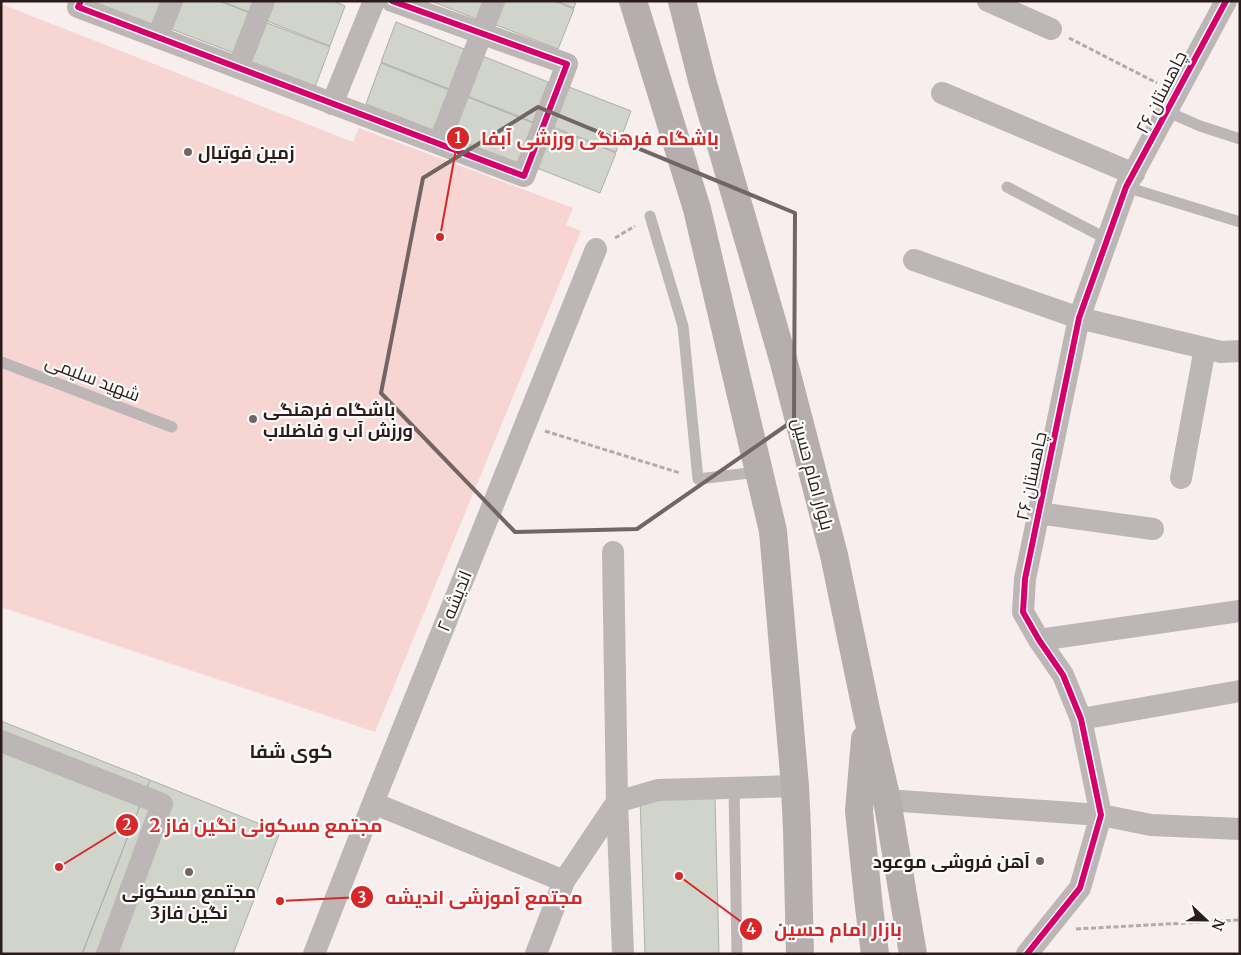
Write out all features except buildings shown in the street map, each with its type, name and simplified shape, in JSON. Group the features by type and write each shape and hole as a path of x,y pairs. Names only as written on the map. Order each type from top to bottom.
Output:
{"main road":[{"path":"633,1 697,209 773,531 795,786 800,954"},
{"name":"بلوار امام حسین","path":"682,1 702,80 783,359 834,555 866,714 887,800 914,954"},
{"path":"866,714 859,810 876,954"}],"street":[{"path":"81,1 78,7 524,176 567,64 392,1"},
{"path":"158,38 172,1"},
{"path":"238,68 264,1"},
{"path":"332,104 374,1"},
{"path":"439,144 494,1"},
{"path":"988,1 1051,29"},
{"name":"چاهستان ۲۶","path":"1027,954 1080,888 1101,815 1081,719 1064,675 1038,640 1023,612 1025,579 1078,318 1130,180 1226,1"},
{"path":"942,93 1130,180"},
{"name":"اندیشه ۲","path":"314,954 373,802 596,249"},
{"path":"914,260 1078,318 1221,352 1240,351"},
{"path":"1181,478 1205,348"},
{"path":"1038,513 1153,528"},
{"path":"613,552 617,802 623,954"},
{"path":"1038,640 1240,611"},
{"path":"1081,719 1240,691"},
{"path":"1,741 162,804 107,954"},
{"path":"536,954 564,882 617,802 658,790 795,786"},
{"path":"887,800 1101,815 1151,825 1240,829"},
{"path":"373,802 564,882"}],"lane":[{"path":"1171,102 1200,126 1240,138"},
{"path":"1130,180 1240,222"},
{"path":"1007,187 1107,239"},
{"path":"650,216 683,326 698,479 758,472"},
{"name":"شهید سلیمی","path":"1,362 172,427"},
{"path":"734,787 737,954"}],"path":[{"path":"1051,29 1171,102"},
{"path":"596,249 650,216"},
{"path":"525,425 698,479"},
{"path":"1046,931 1240,920"}],"highlighted area":[{"path":"538,107 795,213 794,420 637,529 515,532 381,393 423,178"}],"shaded area":[{"name":"باشگاه فرهنگی ورزش آب و فاضلاب","path":"1,4 353,142 359,128 573,208 566,225 581,231 375,732 1,607"}],"cycle path":[{"path":"81,1 78,7 524,176 567,64 392,1"},
{"path":"1027,954 1080,888 1101,815 1081,719 1063,675 1039,640 1023,612 1025,579 1079,318 1126,187 1226,1"}],"place":[{"name":"زمین فوتبال","path":"188,152"},
{"name":"باشگاه فرهنگی ورزشی آبفا","path":"440,237"},
{"name":"باشگاه فرهنگی ورزش آب و فاضلاب","path":"253,419"},
{"name":"آهن فروشی موعود","path":"1040,861"},
{"name":"مجتمع مسکونی نگین فاز 2","path":"59,867"},
{"name":"مجتمع مسکونی نگین فاز3","path":"189,872"},
{"name":"بازار امام حسین","path":"679,876"},
{"name":"مجتمع آموزشی اندیشه","path":"280,901"}],"district":[{"name":"کوی شفا","path":"291,751"}]}
